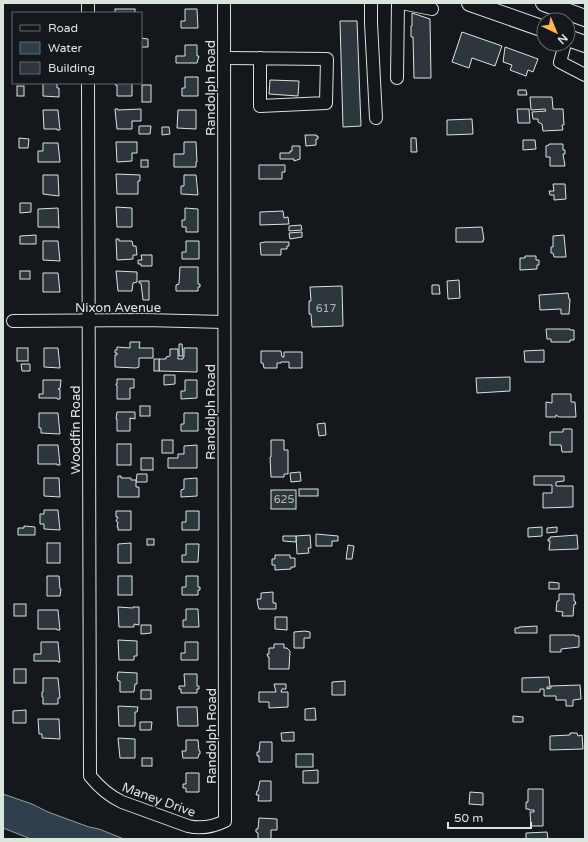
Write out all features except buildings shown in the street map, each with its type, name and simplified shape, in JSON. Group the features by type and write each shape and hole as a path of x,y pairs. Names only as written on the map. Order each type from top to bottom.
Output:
{"main road":[{"path":"470,3 536,26"},
{"path":"544,3 585,18"}],"street":[{"name":"Randolph Road","path":"224,3 225,821"},
{"path":"371,3 376,118"},
{"path":"397,78 399,3 432,9"},
{"path":"563,52 560,62 585,75"},
{"path":"224,58 260,58 327,59 326,103 260,106 260,58"},
{"name":"Woodfin Road","path":"88,84 90,776"},
{"name":"Nixon Avenue","path":"13,322 144,320 224,322"},
{"name":"Maney Drive","path":"90,776 100,788 114,799 188,826 207,828 225,821"}],"water":[{"path":"3,794 124,839 31,839 3,828"}]}
